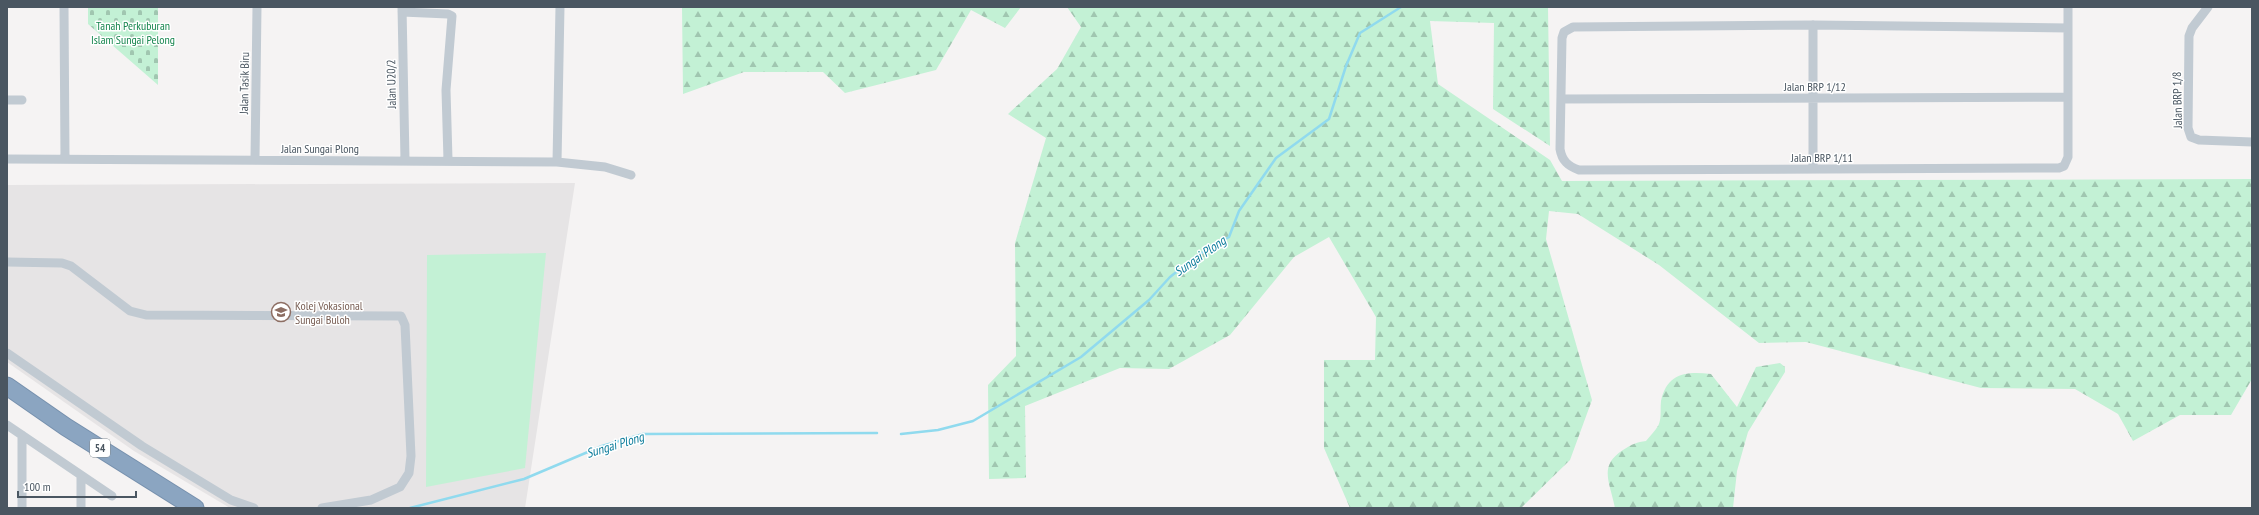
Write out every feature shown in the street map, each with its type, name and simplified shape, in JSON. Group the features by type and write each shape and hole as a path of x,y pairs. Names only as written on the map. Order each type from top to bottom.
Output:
{"highway":[{"name":"54","path":"7,386 66,427 194,508"}],"street":[{"path":"64,7 65,159"},
{"name":"Jalan Tasik Biru","path":"255,159 257,7"},
{"path":"557,162 560,7"},
{"name":"Jalan BRP 1/11","path":"1813,25 1573,27 1564,32 1562,38 1561,158 1570,167 1579,170 2059,168 2064,166 2068,157 2068,7"},
{"name":"Jalan BRP 1/8","path":"2208,7 2192,28 2189,36 2188,128 2191,137 2199,140 2252,142"},
{"path":"402,9 448,14 452,16 446,90 448,160"},
{"name":"Jalan U20/2","path":"402,9 405,160"},
{"path":"1813,169 1813,25 2068,28"},
{"name":"Jalan BRP 1/12","path":"1562,99 2068,97"},
{"path":"7,100 22,100"},
{"name":"Jalan Sungai Plong","path":"7,159 448,160 557,162 605,167 631,175"},
{"path":"7,262 62,263 72,266 130,311 142,314 401,316 405,325 409,388 411,456 409,473 400,487 371,500 322,508"},
{"path":"7,353 142,446 231,500 254,508"},
{"path":"7,425 81,477 112,496"},
{"path":"22,435 22,508"},
{"path":"81,477 81,508"}],"shaded area":[{"name":"Kolej Vokasional Sungai Buloh","path":"575,183 525,508 230,508 134,451 7,362 7,185"}],"green space":[{"name":"Tanah Perkuburan Islam Sungai Pelong","path":"88,7 158,7 158,85 88,24"},
{"path":"682,7 1021,7 1005,28 971,10 936,70 845,93 823,72 744,72 683,94"},
{"path":"1067,7 1548,7 1550,146 1493,109 1494,23 1430,21 1438,84 1550,160 1562,181 2252,179 2252,379 2231,415 2180,415 2133,441 2118,414 2075,389 1981,388 1806,342 1759,343 1659,265 1578,214 1549,211 1546,239 1592,400 1570,460 1521,508 1350,508 1324,448 1324,360 1375,360 1376,317 1329,237 1294,257 1230,335 1169,369 1120,368 1025,406 1026,478 989,479 988,385 1016,356 1015,243 1046,138 1008,114 1057,69 1081,27"},
{"path":"546,253 525,468 426,487 427,255"},
{"path":"1780,363 1785,367 1785,372 1748,432 1737,471 1733,508 1615,508 1608,475 1610,462 1615,456 1626,448 1646,441 1655,430 1660,420 1661,401 1664,392 1673,379 1693,373 1711,374 1737,407 1756,367"}],"waterway":[{"name":"Sungai Plong","path":"901,434 938,430 973,421 1081,357 1149,300 1170,277 1198,255 1229,237 1239,211 1276,158 1329,119 1346,66 1360,33 1401,7"},
{"name":"Sungai Plong","path":"410,508 524,479 602,446 643,434 877,433"}],"place":[{"name":"Kolej Vokasional Sungai Buloh","path":"281,312"}]}
